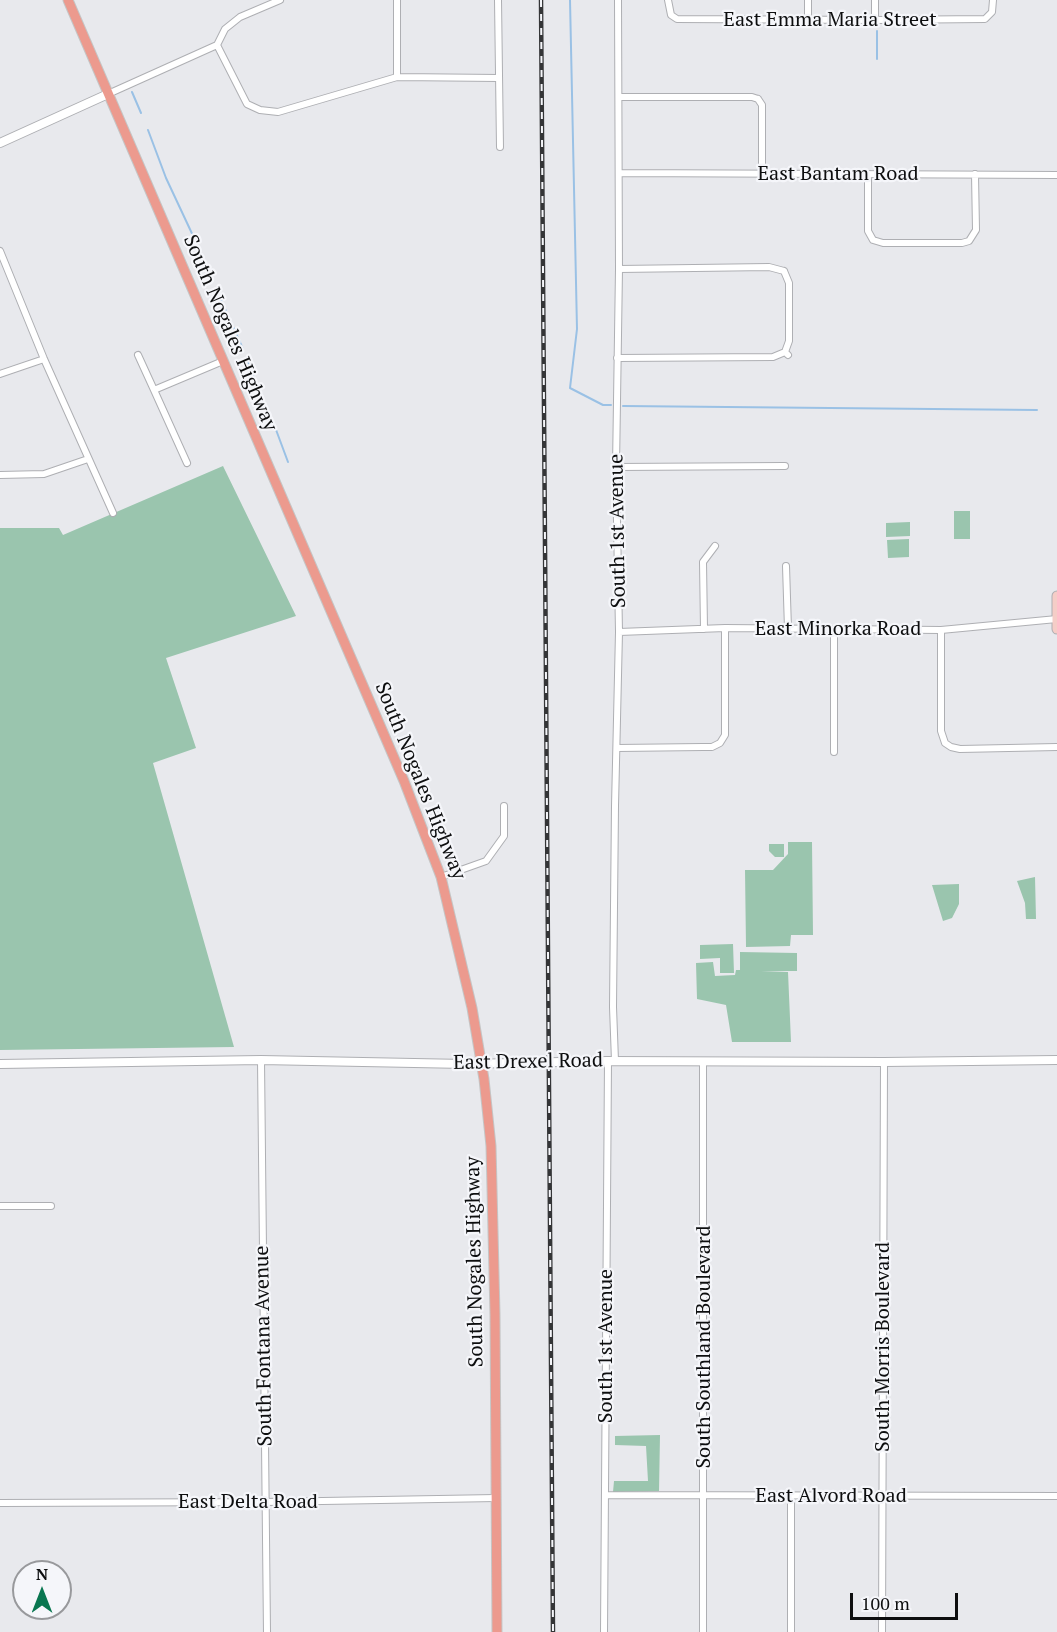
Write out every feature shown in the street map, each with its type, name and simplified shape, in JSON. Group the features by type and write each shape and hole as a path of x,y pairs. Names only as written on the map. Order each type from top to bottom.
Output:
{"main road":[{"name":"South Nogales Highway","path":"68,0 404,781 441,877 466,976 484,1078 490,1135 493,1197 497,1632"},
{"path":"1057,596 1057,629"}],"street":[{"path":"0,143 217,45 225,29 240,17 280,0"},
{"path":"397,0 397,77"},
{"path":"498,0 500,147"},
{"name":"South 1st Avenue","path":"604,1632 619,632 616,467 619,269 618,0"},
{"name":"East Emma Maria Street","path":"668,0 671,15 677,19 808,20 977,20 989,17 993,0"},
{"path":"808,0 808,20"},
{"path":"874,20 875,0"},
{"path":"217,45 247,104 260,110 278,112 397,77 499,78"},
{"path":"758,99 765,94"},
{"path":"619,97 752,97 758,99 762,105 762,174"},
{"name":"East Bantam Road","path":"619,173 1057,175"},
{"path":"868,174 870,241 962,243 973,241 976,230 975,174"},
{"path":"0,251 2,261 44,359 113,513"},
{"path":"617,358 773,357 786,354 789,341 789,294 786,269 774,267 619,269"},
{"path":"138,355 187,463"},
{"path":"0,374 44,359"},
{"path":"154,390 223,361"},
{"path":"0,475 44,474 88,459"},
{"path":"616,467 785,466"},
{"path":"704,629 703,562 715,546"},
{"path":"786,566 788,629"},
{"name":"East Minorka Road","path":"619,632 725,628 941,630 1057,619"},
{"path":"617,748 722,745 725,729 725,628"},
{"path":"834,629 834,752"},
{"path":"941,630 941,731 945,743 956,748 1057,747"},
{"path":"939,749 945,743"},
{"path":"441,877 486,861 504,836 504,806"},
{"name":"East Drexel Road","path":"0,1064 261,1060 480,1064 611,1061 1057,1060"},
{"name":"South Fontana Avenue","path":"261,1060 267,1632"},
{"name":"South Southland Boulevard","path":"703,1062 704,1632"},
{"name":"South Morris Boulevard","path":"882,1632 884,1062"},
{"path":"0,1206 51,1206"},
{"name":"East Alvord Road","path":"605,1495 1057,1496"},
{"path":"791,1496 791,1632"},
{"name":"East Delta Road","path":"0,1503 496,1498"}],"green space":[{"path":"223,466 296,616 166,658 196,748 153,763 234,1047 0,1050 0,528 59,528 63,535"},
{"path":"954,511 970,511 970,539 954,539"},
{"path":"910,522 910,536 886,537 886,523"},
{"path":"909,539 909,557 888,558 887,540"},
{"path":"788,842 812,842 813,935 791,935 790,946 746,947 745,870 773,870 788,854"},
{"path":"769,844 784,844 784,857 775,857 769,851"},
{"path":"1035,877 1036,919 1026,919 1025,903 1017,881"},
{"path":"959,884 959,904 952,918 943,921 932,885"},
{"path":"733,944 734,973 720,973 720,958 700,959 700,945"},
{"path":"740,952 797,953 797,971 761,971 788,972 791,1042 732,1042 726,1005 697,999 696,963 713,962 715,976 735,975 736,970 740,970"},
{"path":"660,1435 659,1491 613,1492 614,1481 648,1481 646,1446 615,1445 615,1436"}],"waterway":[{"path":"570,0 577,329 570,388 603,405 611,405"},
{"path":"877,31 877,59"},
{"path":"132,92 141,113"},
{"path":"148,130 166,178 195,240"},
{"path":"199,251 211,279"},
{"path":"220,298 243,349"},
{"path":"247,360 265,406"},
{"path":"623,406 1037,410"},
{"path":"272,419 288,462"}],"railway":[{"path":"541,0 553,1632"}]}
